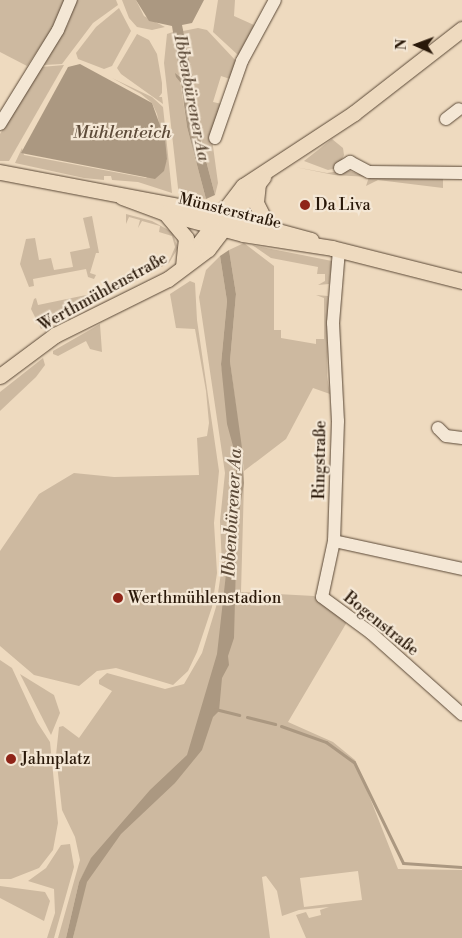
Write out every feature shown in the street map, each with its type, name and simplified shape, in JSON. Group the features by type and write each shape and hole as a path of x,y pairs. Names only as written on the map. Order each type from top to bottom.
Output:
{"main road":[{"path":"222,222 243,186 354,113 462,29"},
{"path":"222,222 270,168"},
{"name":"Münsterstraße","path":"0,172 122,197 222,222 286,243 335,249"},
{"path":"258,183 256,203 268,227"},
{"name":"Münsterstraße","path":"122,197 165,213 268,227 335,249 462,281"},
{"path":"165,213 186,238 183,267"},
{"name":"Werthmühlenstraße","path":"0,376 55,335 168,279 197,254 208,249 222,222"}],"street":[{"path":"0,124 58,30 71,0"},
{"path":"215,138 242,61 275,0"},
{"path":"446,119 461,111"},
{"path":"340,168 350,162 369,172 462,173"},
{"name":"Ringstraße","path":"334,541 338,421 333,315 335,249"},
{"path":"438,428 446,436 462,438"},
{"path":"334,541 462,569"},
{"name":"Bogenstraße","path":"334,541 322,597 371,633 462,714"}],"shaded area":[{"path":"0,0 65,0 57,22 27,66 0,52"},
{"path":"76,0 116,0 118,5 93,23 62,64 44,65 68,24"},
{"path":"122,0 136,0 144,16 165,27 152,30 137,27 129,18"},
{"path":"218,0 235,0 234,16 254,25 268,0 238,55 213,32"},
{"path":"119,8 131,31 112,66 104,69 78,59 76,53 96,27"},
{"path":"198,28 207,30 237,62 230,79 221,76 213,102 222,104 212,139 218,183 215,195 198,130 183,31"},
{"path":"173,32 187,127 206,199 182,195 178,188 164,63 167,34"},
{"path":"137,34 149,40 157,54 162,83 162,93 159,97 162,97 163,104 121,74 117,68"},
{"path":"64,65 9,161 0,161 0,134 41,67"},
{"path":"112,78 152,97 163,107 172,193 138,182 112,180 111,176 104,176 104,180 84,178 15,163 22,148 24,155 146,178 167,160 157,114 152,103 141,94"},
{"path":"332,139 343,148 344,155 338,168 328,170 304,161"},
{"path":"295,167 327,173 347,170 358,174 443,177 443,188 378,180 366,186 369,177 334,175"},
{"path":"126,214 152,221 172,232 178,248 169,263 111,293 110,286 117,288 170,259 175,247 172,236 159,232 160,226 142,221 138,228 140,220 129,217 126,224"},
{"path":"92,216 99,253 96,253 90,273 96,275 94,279 88,277 86,269 33,279 34,286 29,287 20,264 26,239 35,238 39,260 51,258 54,270 73,267 70,252 90,248 83,218"},
{"path":"244,243 274,266 274,330 281,330 281,338 316,344 316,339 324,339 324,298 316,295 328,296 327,376 330,394 313,388 286,439 244,471 230,361 236,294 229,250"},
{"path":"252,245 332,261 329,284 318,285 325,281 325,274 317,274 318,267 271,258"},
{"path":"220,256 227,301 221,364 236,457 236,484 244,483 241,592 314,596 347,622 288,722 333,742 355,760 398,869 462,870 462,938 306,938 296,915 306,912 309,918 321,915 320,910 329,907 299,910 282,916 277,891 266,876 262,877 270,938 73,938 91,860 79,882 66,938 58,938 80,860 75,837 62,810 56,755 59,727 63,726 79,738 112,691 99,684 99,680 107,673 165,689 184,684 202,653 216,607 222,566 220,521 225,473 199,297 206,270","holes":["358,871 362,900 304,907 300,878"]},
{"path":"190,281 195,283 197,320 219,471 214,523 217,573 212,607 197,652 188,671 173,685 116,668 97,671 79,686 34,675 0,646 0,551 39,494 74,473 114,477 199,475 197,438 207,436 209,423 206,391 195,329 176,328 170,294"},
{"path":"91,290 98,297 41,329 31,309 34,299 36,298 38,305 91,294"},
{"path":"100,324 102,352 90,349 86,341 58,356 53,354 53,351"},
{"path":"43,358 45,365 36,377 0,411 0,392"},
{"path":"0,660 12,668 37,722 50,742 58,823 53,850 39,868 11,879 0,879"},
{"path":"20,674 54,695 60,713 51,735"},
{"path":"70,844 74,867 54,938 47,938 55,913 54,889 28,881 46,868 61,845"},
{"path":"0,886 45,892 50,901 44,921 0,898"}],"water":[{"name":"Ibbenbürener Aa","path":"136,0 204,0 192,23 182,25 192,74 198,130 215,195 206,199 187,127 181,83 175,73 180,77 172,26 149,21"},
{"name":"Mühlenteich","path":"80,64 152,103 165,139 167,159 164,171 155,179 21,153 68,67"},
{"name":"Ibbenbürener Aa","path":"229,250 236,294 230,361 242,448 244,483 237,525 234,638 228,656 229,665 222,678 219,711 213,717 202,750 175,783 121,834 87,882 73,938 66,938 79,882 91,858 150,790 187,755 217,654 236,485 236,457 227,424 221,364 227,301 220,256"}],"waterway":[{"path":"215,709 239,715"},
{"path":"247,717 275,724"},
{"path":"281,726 326,742 354,762 403,863 462,867"}],"place":[{"name":"Da Liva","path":"305,205"},
{"name":"Werthmühlenstadion","path":"118,598"},
{"name":"Jahnplatz","path":"11,759"}]}
